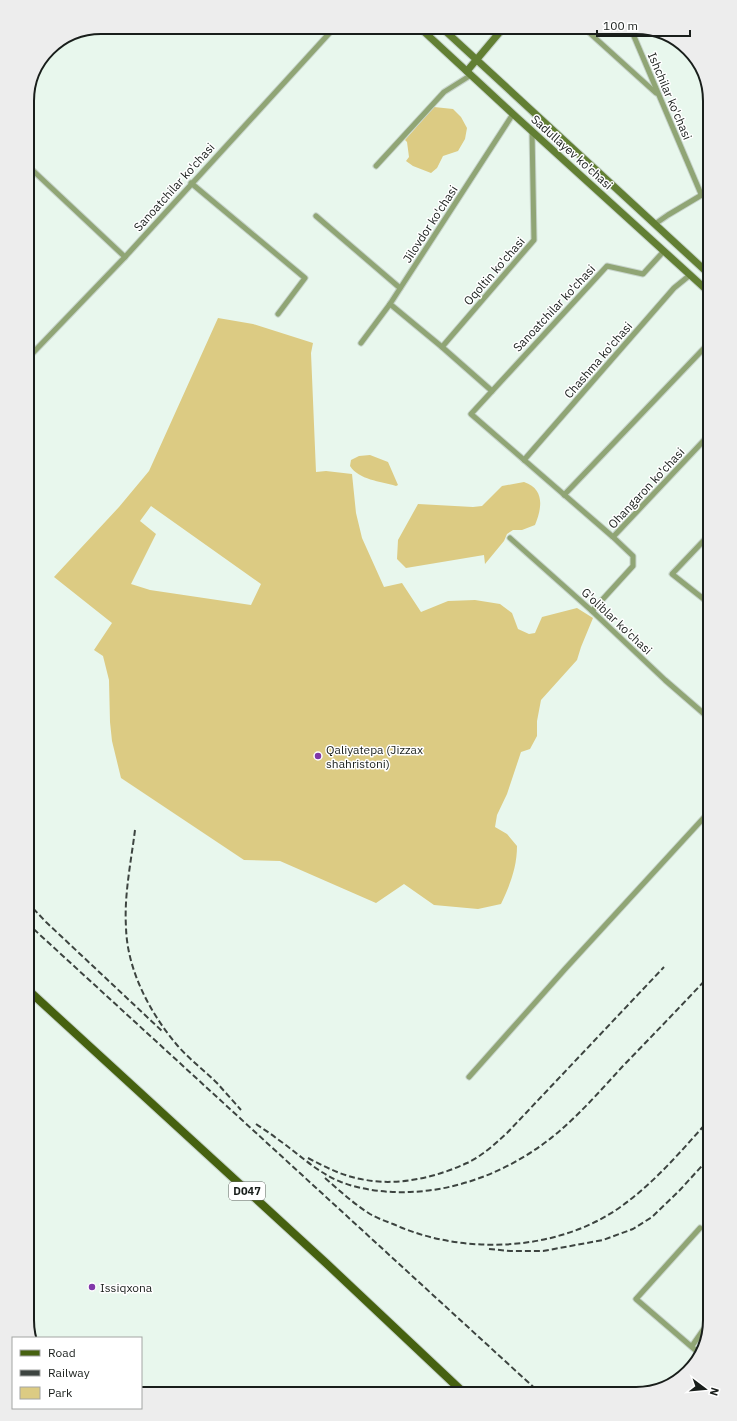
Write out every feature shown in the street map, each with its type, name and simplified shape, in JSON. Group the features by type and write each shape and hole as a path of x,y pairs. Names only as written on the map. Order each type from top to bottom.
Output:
{"main road":[{"name":"Sadullayev ko'chasi","path":"427,34 703,286"},
{"name":"Sadullayev ko'chasi","path":"448,34 703,269"},
{"path":"469,73 476,60 498,34"},
{"name":"D047","path":"34,995 326,1263 458,1387"}],"street":[{"name":"Sanoatchilar ko'chasi","path":"34,352 125,257 329,34"},
{"path":"591,34 658,95"},
{"name":"Ishchilar ko'chasi","path":"633,34 701,194"},
{"path":"376,166 444,92 469,73"},
{"name":"Jilovdor ko'chasi","path":"361,343 390,304 513,114"},
{"name":"Oqoltin ko'chasi","path":"442,347 534,240 532,131"},
{"path":"34,172 125,257"},
{"path":"191,184 305,278 278,314"},
{"path":"655,224 701,194"},
{"path":"316,216 400,288"},
{"name":"Sanoatchilar ko'chasi","path":"524,460 471,414 607,266 643,274 664,251"},
{"name":"Chashma ko'chasi","path":"524,460 674,288 690,274"},
{"path":"390,304 492,391"},
{"path":"564,495 703,349"},
{"name":"Ohangaron ko'chasi","path":"613,537 703,441"},
{"path":"524,460 633,556 633,566 592,611"},
{"name":"G'oliblar ko'chasi","path":"510,538 592,611 664,680 703,713"},
{"path":"703,541 672,574 703,598"},
{"path":"469,1077 565,969 703,819"},
{"path":"696,1350 636,1299 700,1228"},
{"path":"692,1346 701,1333"}],"green space":[{"path":"434,107 453,109 461,117 467,128 465,139 458,151 443,156 437,168 431,173 413,166 406,161 409,157 407,142 405,140"},
{"name":"Qaliyatepa (Jizzax shahristoni)","path":"218,318 253,324 313,343 311,353 316,472 326,471 352,474 356,513 362,538 384,587 402,583 421,612 448,601 475,600 500,604 512,613 518,629 529,634 535,633 542,617 577,608 593,618 577,660 541,700 537,721 537,736 530,749 521,752 507,794 497,815 495,827 507,834 517,846 516,861 512,876 501,904 478,909 434,905 404,884 376,903 280,861 244,860 121,778 112,741 109,680 103,656 94,650 112,623 54,577 119,507 149,471","holes":["151,506 261,584 251,605 150,590 131,584 156,534 140,521"]},
{"path":"370,455 388,462 398,485 396,486 364,477 354,471 350,466 351,460 359,456"},
{"path":"524,482 536,489 539,494 540,506 535,525 522,530 513,530 507,534 504,541 485,564 484,555 406,568 397,559 398,540 418,504 473,507 482,506 502,486"}],"railway":[{"path":"135,830 126,903 127,943 135,975 149,1005 167,1033 177,1045 217,1083 241,1110"},
{"path":"34,909 162,1031"},
{"path":"34,929 533,1387"},
{"path":"308,1158 329,1169 351,1177 379,1182 405,1181 431,1176 473,1160 488,1150 507,1133 664,967"},
{"path":"256,1124 323,1173 341,1182 357,1187 392,1192 410,1192 449,1187 469,1182 506,1167 540,1146 556,1134 590,1102 703,982"},
{"path":"325,1178 353,1202 370,1214 384,1221 420,1234 448,1241 477,1244 506,1244 536,1241 564,1234 591,1224 616,1210 654,1179 703,1127"},
{"path":"489,1249 510,1251 543,1251 603,1240 633,1229 652,1217 703,1165"}],"place":[{"name":"Qaliyatepa (Jizzax shahristoni)","path":"318,756"},
{"name":"Issiqxona","path":"92,1287"}]}
